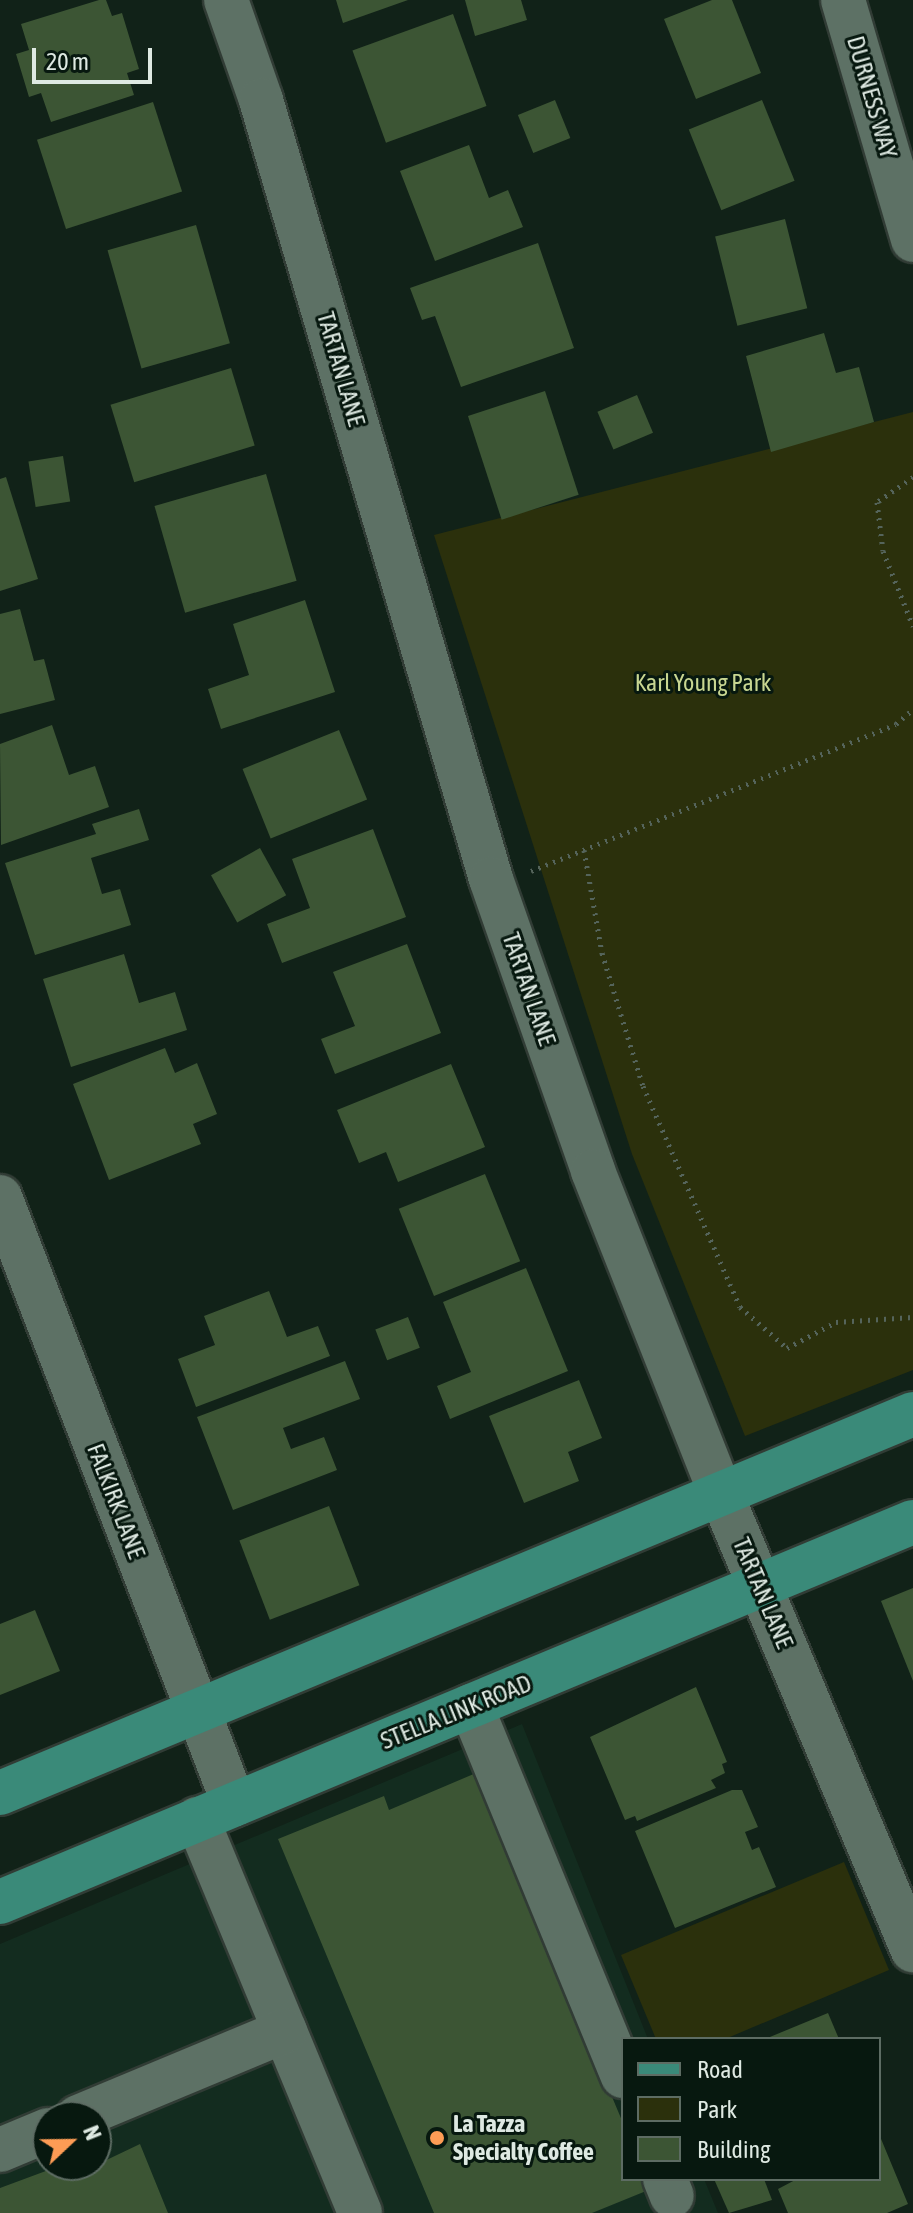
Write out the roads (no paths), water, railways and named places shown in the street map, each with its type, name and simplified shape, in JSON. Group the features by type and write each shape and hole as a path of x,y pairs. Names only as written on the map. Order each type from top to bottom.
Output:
{"main road":[{"path":"0,1793 913,1414"},
{"name":"STELLA LINK ROAD","path":"0,1902 913,1522"}],"street":[{"name":"TARTAN LANE","path":"226,0 261,100 491,879 593,1171 721,1494 913,1950"},
{"name":"DURNESS WAY","path":"843,0 913,240"},
{"name":"FALKIRK LANE","path":"0,1197 195,1710 215,1811 285,2031 360,2213"},
{"path":"471,1706 621,2071"},
{"path":"112,2103 285,2031"},
{"path":"0,2150 32,2137"}],"place":[{"name":"La Tazza Specialty Coffee","path":"437,2138"}],"park label":[{"name":"Karl Young Park","path":"703,683"}]}
